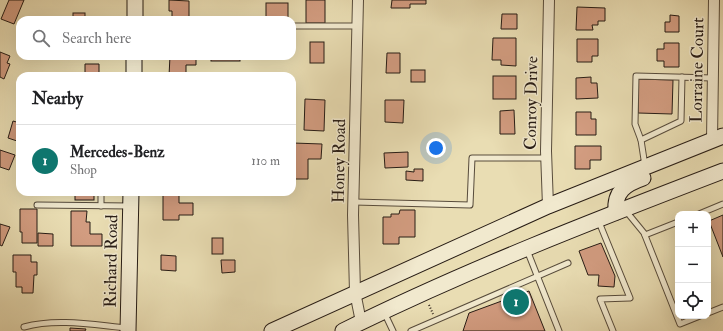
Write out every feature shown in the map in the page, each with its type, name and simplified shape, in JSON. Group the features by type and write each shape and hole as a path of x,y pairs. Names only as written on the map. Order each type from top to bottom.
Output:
{"main road":[{"path":"135,0 135,16"},
{"path":"134,60 134,72"},
{"path":"272,331 355,292 548,206 719,138"},
{"path":"620,210 616,208 620,192 629,183 704,153 719,138"},
{"path":"343,331 384,311 598,219 723,171"},
{"name":"Richard Road","path":"128,329 131,199"}],"street":[{"name":"Honey Road","path":"358,0 354,202 355,292 361,322"},
{"name":"Conroy Drive","path":"548,206 546,158 549,0"},
{"name":"Lorraine Court","path":"714,0 713,78 719,138"}],"lane":[{"path":"296,26 358,26"},
{"path":"645,167 641,140 635,124 636,76 713,78"},
{"path":"641,140 681,121 682,77"},
{"path":"354,202 470,205 472,158 546,158"},
{"path":"101,196 101,206"},
{"path":"37,205 101,206 131,199"},
{"path":"706,211 723,204"},
{"path":"620,210 645,235 675,311"},
{"path":"598,219 630,298 600,298 613,331"},
{"path":"645,235 675,223"},
{"path":"527,249 559,331"},
{"path":"411,331 568,263"},
{"path":"711,312 723,307"},
{"path":"384,311 393,331"},
{"path":"678,319 680,324 692,319"},
{"path":"24,327 38,323 54,322 128,329"}],"path":[{"path":"427,300 434,316"}],"building":[{"path":"9,0 24,0 16,16 14,24 1,19"},
{"path":"169,0 189,1 189,16 172,16 172,11 169,11"},
{"path":"306,0 325,0 325,23 306,23"},
{"path":"392,0 426,0 426,4 410,4 410,8 391,8"},
{"path":"266,3 288,3 288,16 266,16"},
{"path":"577,7 605,8 605,21 598,21 598,25 592,25 593,30 576,30"},
{"path":"73,13 85,13 85,16 73,16"},
{"path":"502,14 517,14 517,29 501,29"},
{"path":"670,15 679,16 679,32 665,32 665,22 670,22"},
{"path":"493,38 516,38 516,66 501,65 501,60 492,60"},
{"path":"577,39 598,39 598,56 592,56 592,62 577,62"},
{"path":"310,42 324,42 324,63 310,63"},
{"path":"664,43 679,43 679,67 664,67 664,61 657,61 657,49 664,49"},
{"path":"0,52 10,56 7,63 10,64 4,79 0,77"},
{"path":"387,53 400,53 400,73 386,73"},
{"path":"170,60 196,60 196,65 186,65 186,72 169,72"},
{"path":"211,60 240,60 240,61"},
{"path":"85,64 99,64 99,72 85,72"},
{"path":"411,70 425,70 425,82 411,82"},
{"path":"493,76 516,76 516,99 493,99"},
{"path":"591,77 591,83 597,83 598,98 576,99 576,78"},
{"path":"638,79 673,80 672,114 638,113"},
{"path":"305,99 325,100 324,131 304,130"},
{"path":"385,100 404,100 403,123 385,122"},
{"path":"514,110 515,134 500,134 500,111"},
{"path":"576,112 591,112 591,119 596,119 596,135 576,135"},
{"path":"13,121 16,122 16,141 8,138"},
{"path":"296,143 322,144 321,159 308,159 308,179 296,179"},
{"path":"575,146 601,146 601,160 590,160 590,169 575,169"},
{"path":"0,150 15,155 9,170 0,167"},
{"path":"408,152 408,167 385,168 384,153"},
{"path":"414,169 423,169 423,181 406,180 406,171 414,172"},
{"path":"75,196 94,196 94,200 75,200"},
{"path":"163,196 179,196 179,203 193,203 193,215 179,215 179,220 163,220"},
{"path":"20,209 37,209 37,243 22,243 22,232 20,232"},
{"path":"400,210 415,210 415,237 399,237 399,244 383,244 383,217 391,217 391,214 399,214"},
{"path":"71,211 87,211 86,222 90,222 90,234 102,234 102,246 71,246"},
{"path":"723,215 723,257 711,226 711,220"},
{"path":"0,224 10,227 2,246 0,245"},
{"path":"38,233 53,234 53,246 38,246"},
{"path":"212,238 223,238 223,254 212,254"},
{"path":"601,243 615,276 614,287 598,286 599,275 588,275 579,251"},
{"path":"13,255 31,255 31,262 37,262 37,275 34,275 33,293 22,293 22,287 16,287 16,272 13,272"},
{"path":"161,255 176,256 176,271 161,270"},
{"path":"221,260 235,260 235,272 222,273"},
{"path":"529,291 545,331 463,331 469,313"},
{"path":"70,328 86,329 85,331 70,331"}],"place":[{"name":"Mercedes-Benz","path":"516,302"}]}
